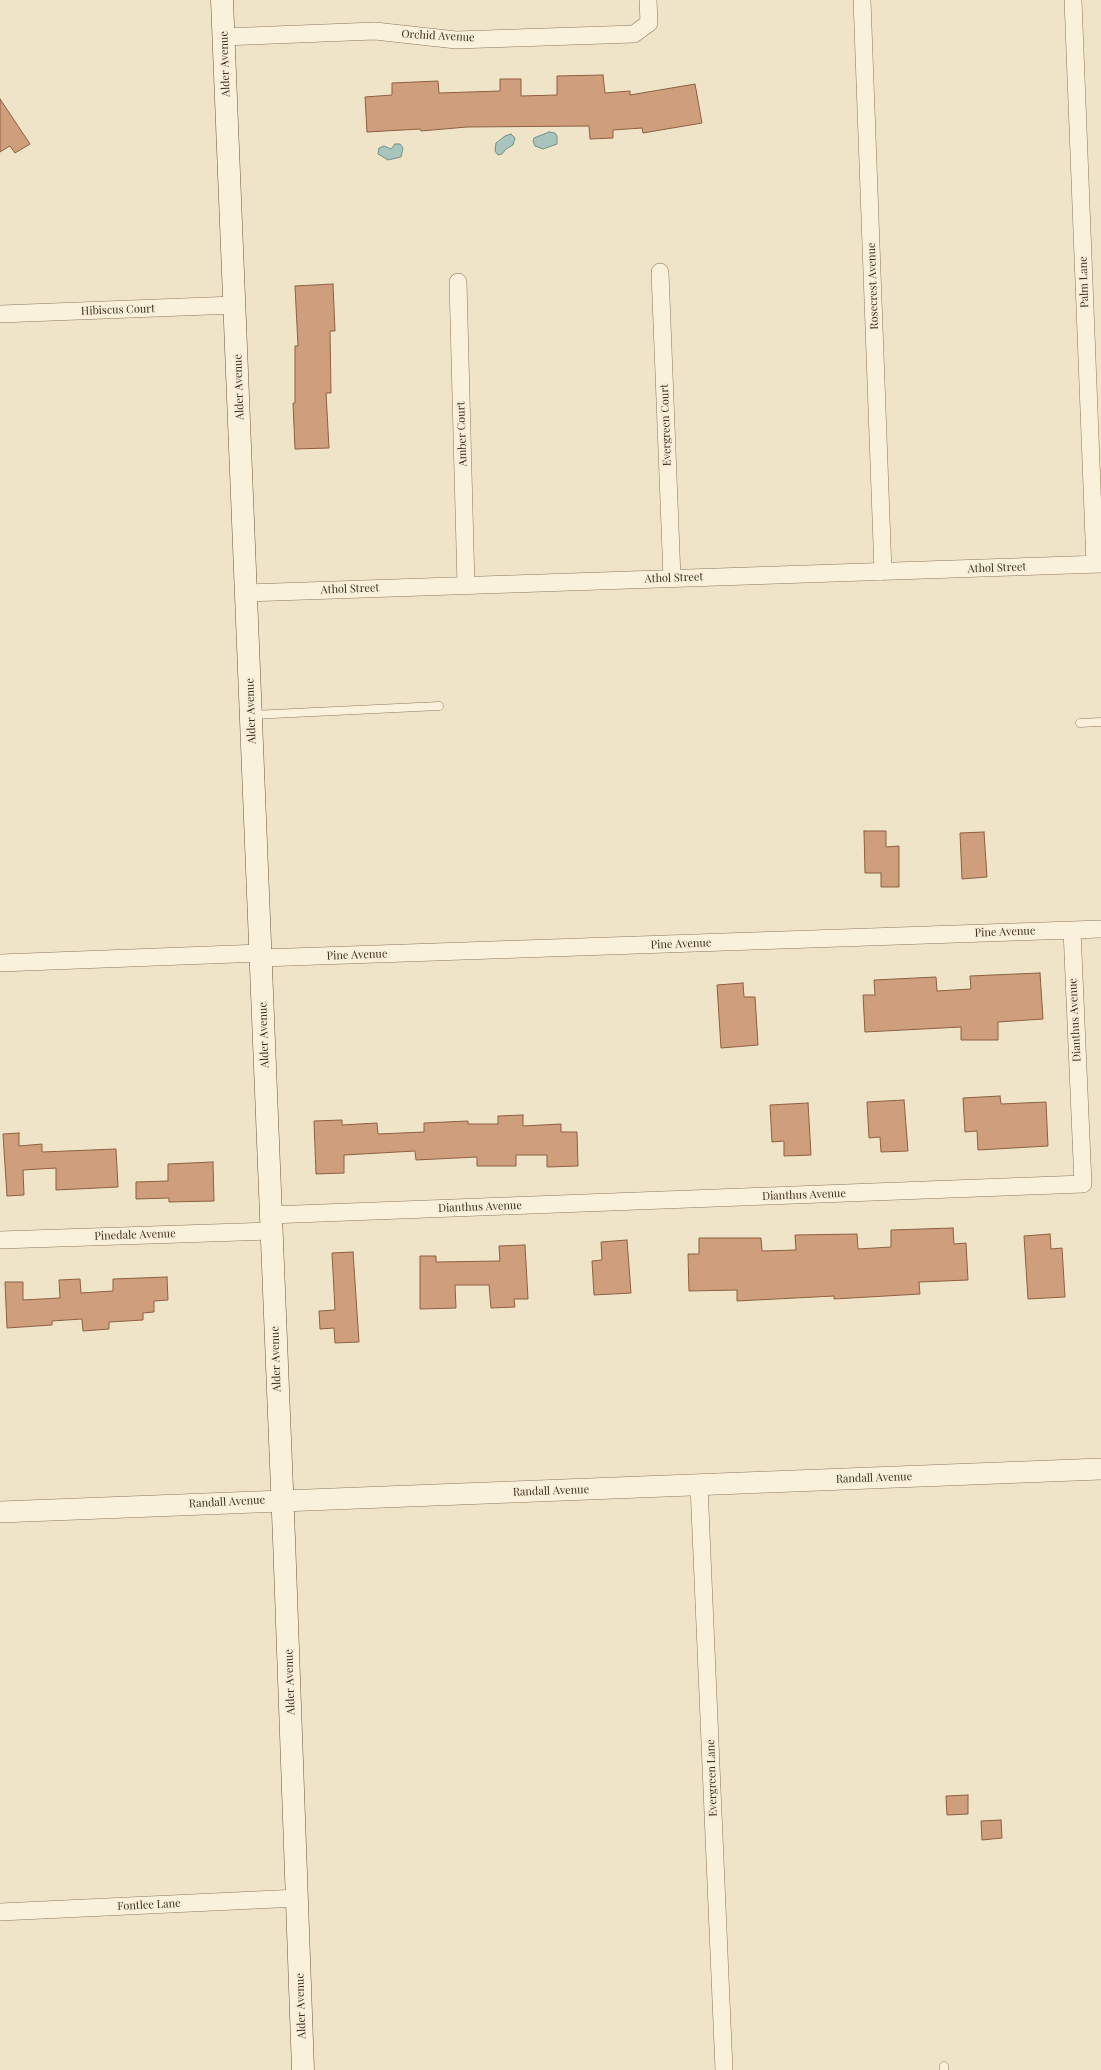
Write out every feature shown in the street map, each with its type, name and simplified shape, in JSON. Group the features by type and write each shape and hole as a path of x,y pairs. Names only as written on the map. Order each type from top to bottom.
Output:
{"main road":[{"name":"Alder Avenue","path":"222,0 304,2070"}],"street":[{"name":"Orchid Avenue","path":"223,36 375,31 415,36 464,39 634,34 649,23 648,0"},
{"name":"Rosecrest Avenue","path":"862,0 883,572"},
{"name":"Palm Lane","path":"1073,0 1098,564"},
{"name":"Evergreen Court","path":"660,272 672,578"},
{"name":"Amber Court","path":"458,282 466,586"},
{"name":"Hibiscus Court","path":"0,314 235,305"},
{"name":"Athol Street","path":"246,593 1098,564"},
{"name":"Pine Avenue","path":"0,963 1101,929"},
{"name":"Dianthus Avenue","path":"270,1223 1083,1184 1072,930"},
{"name":"Pinedale Avenue","path":"0,1240 270,1223"},
{"name":"Randall Avenue","path":"0,1512 1101,1469"},
{"name":"Evergreen Lane","path":"699,1485 724,2070"},
{"name":"Fontlee Lane","path":"0,1912 298,1898"}],"lane":[{"path":"251,715 439,706"},
{"path":"1080,723 1101,722"}],"water":[{"path":"549,132 555,133 557,136 557,144 543,149 535,146 533,141 534,138"},
{"path":"511,134 515,138 513,145 506,149 502,154 498,155 495,151 496,143 505,136"},
{"path":"395,144 400,144 403,148 401,157 388,160 378,154 379,148 384,146 391,149"}],"building":[{"path":"603,75 605,93 630,91 630,95 695,84 702,123 643,133 642,128 613,130 613,138 590,139 589,126 467,127 421,131 420,129 367,132 365,97 392,95 392,83 438,81 439,93 500,91 500,79 521,79 521,96 557,95 557,76"},
{"path":"0,99 30,144 15,153 10,146 0,152"},
{"path":"333,284 335,331 330,331 331,393 326,393 329,448 295,449 293,403 295,403 295,346 298,346 295,286"},
{"path":"864,831 886,831 886,847 899,846 899,887 881,887 881,873 865,873"},
{"path":"984,832 987,877 962,879 960,833"},
{"path":"1040,973 1043,1019 998,1022 998,1040 961,1040 961,1027 865,1032 863,995 875,995 874,980 936,977 937,991 971,989 970,976"},
{"path":"743,983 744,997 755,997 758,1045 721,1048 717,985"},
{"path":"1000,1096 1001,1104 1046,1102 1048,1146 978,1150 977,1131 965,1132 963,1098"},
{"path":"904,1100 908,1151 881,1152 880,1137 869,1138 867,1102"},
{"path":"808,1103 811,1155 784,1156 784,1141 772,1142 770,1105"},
{"path":"523,1115 523,1126 561,1124 561,1132 577,1132 578,1166 547,1167 547,1155 516,1155 516,1166 477,1166 477,1157 416,1160 415,1151 344,1155 344,1173 316,1174 314,1121 342,1120 342,1125 377,1123 378,1134 424,1132 424,1123 468,1121 468,1124 498,1124 498,1116"},
{"path":"19,1133 19,1146 42,1144 42,1152 116,1149 118,1187 56,1190 56,1168 23,1170 24,1195 7,1196 3,1134"},
{"path":"213,1162 214,1201 169,1202 169,1198 136,1199 136,1182 168,1181 168,1164"},
{"path":"953,1228 954,1244 966,1243 968,1280 919,1282 920,1294 834,1299 834,1296 737,1301 737,1290 689,1291 688,1254 699,1254 699,1238 761,1238 762,1251 796,1250 795,1235 857,1234 858,1249 891,1247 891,1230"},
{"path":"1050,1234 1051,1249 1062,1248 1065,1297 1028,1299 1024,1236"},
{"path":"627,1240 631,1293 594,1295 592,1261 602,1260 601,1242"},
{"path":"525,1245 528,1299 514,1299 515,1307 491,1308 489,1285 455,1285 456,1308 420,1309 420,1256 436,1256 436,1262 500,1261 499,1246"},
{"path":"353,1252 359,1342 335,1343 334,1328 320,1329 319,1311 335,1310 332,1253"},
{"path":"167,1277 168,1300 154,1301 154,1312 143,1313 143,1320 109,1322 109,1329 83,1331 82,1319 52,1321 52,1325 7,1328 5,1282 23,1282 23,1300 60,1298 59,1280 80,1279 81,1293 113,1291 113,1279"},
{"path":"968,1795 968,1814 947,1815 946,1796"},
{"path":"1001,1820 1002,1838 982,1840 981,1821"}]}
